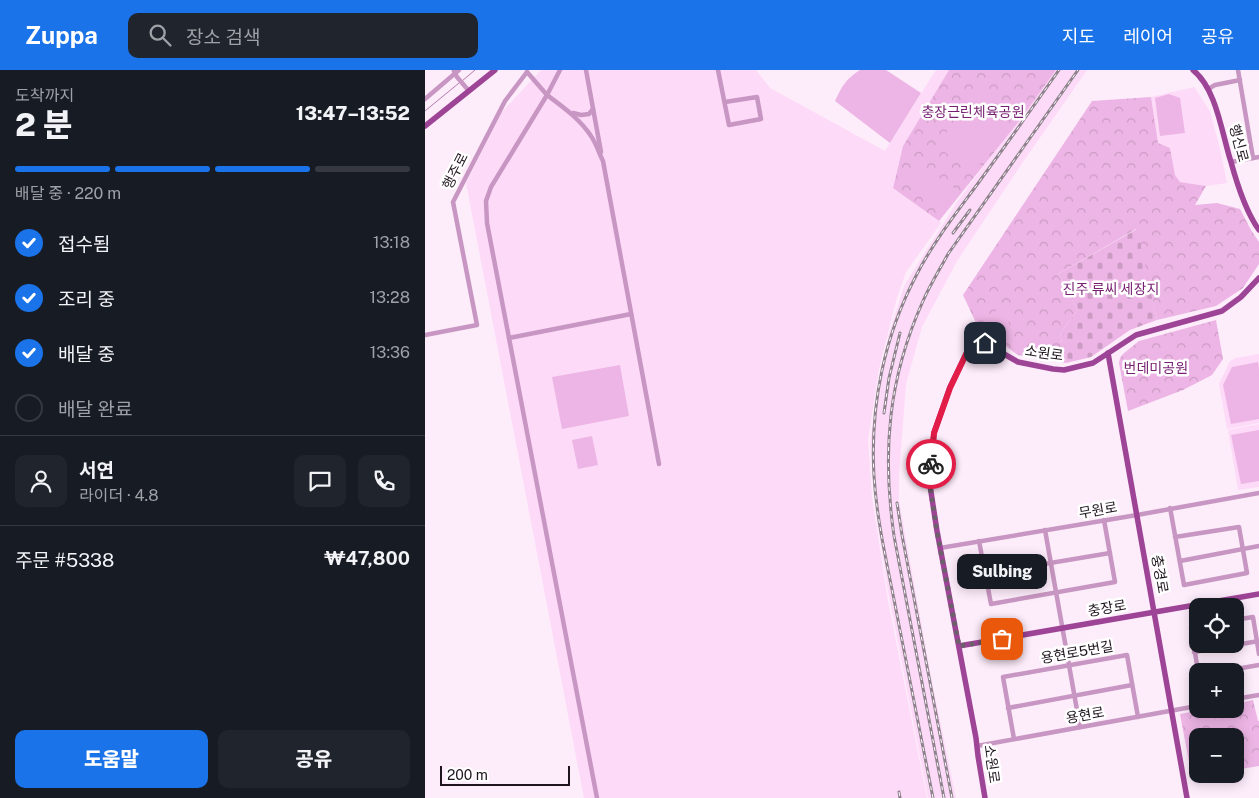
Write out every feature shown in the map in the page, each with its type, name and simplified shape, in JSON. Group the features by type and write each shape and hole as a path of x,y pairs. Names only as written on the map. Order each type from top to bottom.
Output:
{"main road":[{"path":"425,126 467,89 495,70"},
{"name":"행신로","path":"1193,70 1208,89 1219,117 1231,162 1247,208 1259,230"},
{"name":"소원로","path":"985,798 929,479 934,433 950,388 969,348 976,343 985,343 1018,362 1053,369 1064,370 1093,363 1136,335 1222,312 1241,297 1259,278"},
{"name":"충경로","path":"1108,353 1187,798"},
{"name":"충장로","path":"959,646 1259,594"}],"street":[{"path":"560,70 547,95 491,187 486,201 487,223 597,798"},
{"path":"586,70 659,464"},
{"path":"718,70 729,125 761,119 757,96 725,102"},
{"path":"1238,70 1253,158"},
{"path":"526,71 547,95 571,113 592,136 603,161"},
{"name":"행주로","path":"425,335 477,325 453,202 505,101 526,71"},
{"path":"425,99 456,72 467,89"},
{"path":"1208,89 1215,85 1240,80"},
{"path":"571,113 589,114 593,109"},
{"path":"1231,162 1259,157"},
{"path":"509,338 631,314"},
{"name":"무원로","path":"940,548 1137,515 1259,492"},
{"path":"1170,508 1175,537 1180,561 1184,585 1247,573 1239,527 1175,537"},
{"path":"979,541 991,604 1115,582 1104,520"},
{"path":"1045,530 1080,727"},
{"path":"1180,561 1259,546"},
{"path":"985,574 1110,553"},
{"path":"1244,618 1253,617 1259,654"},
{"path":"1244,643 1258,641"},
{"name":"용현로5번길","path":"1014,739 1003,677 1069,665 1127,655 1138,717"},
{"path":"1244,668 1259,666"},
{"path":"1008,708 1132,685"},
{"path":"1244,698 1259,695"},
{"name":"용현로","path":"977,746 1189,708"}],"shaded area":[{"path":"541,70 756,70 770,88 885,151 936,70 949,70 903,146 893,187 941,223 906,272 896,301 879,369 868,440 872,497 888,601 927,798 584,798 466,183 501,113"},
{"path":"1054,70 1087,70 957,261 922,327 906,384 899,475 899,501 931,677 956,798 928,798 888,591 876,513 870,443 875,408 889,334 904,286 957,202"},
{"path":"1194,87 1210,111 1227,183 1206,186 1180,182 1175,175 1170,148 1158,144 1151,97"},
{"path":"1259,354 1259,423 1227,429 1219,384 1230,361 1236,358"},
{"path":"1259,424 1259,487 1238,490 1228,430"}],"green space":[{"path":"860,70 886,70 921,93 890,143 835,101 845,84"},
{"name":"충장근린체육공원","path":"949,70 1056,70 1020,120 939,221 893,188 903,146"},
{"path":"977,86 1014,111 975,172 937,147"},
{"path":"1169,94 1180,98 1185,133 1160,136 1155,98"},
{"path":"1151,97 1158,143 1170,148 1175,175 1180,182 1206,186 1195,205 1217,203 1240,209 1259,242 1259,264 1243,288 1216,306 1157,320 1136,229 1058,274 1078,310 1060,333 1066,363 1018,355 978,327 963,295 1092,101"},
{"path":"919,165 956,189 943,208 907,183"},
{"name":"진주 류씨 세장지","path":"1137,229 1157,320 1130,330 1091,357 1066,363 1060,333 1078,310 1058,274"},
{"path":"996,310 1009,311 1008,340 994,340"},
{"name":"번데미공원","path":"1216,320 1223,359 1212,375 1183,390 1128,411 1119,363 1123,354 1139,341"},
{"path":"1258,362 1259,419 1231,424 1223,385 1232,367"},
{"path":"620,365 629,416 562,429 552,377"},
{"path":"1259,430 1259,481 1241,484 1231,435"},
{"path":"592,436 598,465 578,469 572,440"},
{"path":"1253,700 1259,721 1259,766 1244,768 1244,728 1189,728 1189,762 1180,714 1189,712 1189,718 1244,718 1244,702"}],"waterway":[{"path":"462,81 475,70"},
{"path":"425,111 459,83"}],"railway":[{"path":"933,798 878,512 873,450 877,398 888,347 896,322 917,274 946,227 1059,70"},
{"path":"944,798 894,536 890,505 889,445 895,387 911,330 926,295 948,254 1078,70"},
{"path":"953,233 970,210"},
{"path":"884,413 889,378 900,333"},
{"path":"897,503 952,798"},
{"path":"899,792 900,798"}],"way so far":[{"path":"931,464 929,479 937,532 959,646 1002,639"}],"place":[{"name":"Sulbing","path":"1002,639"}],"route":[{"path":"931,464 934,433 950,388 969,348 976,343 985,343"}]}
